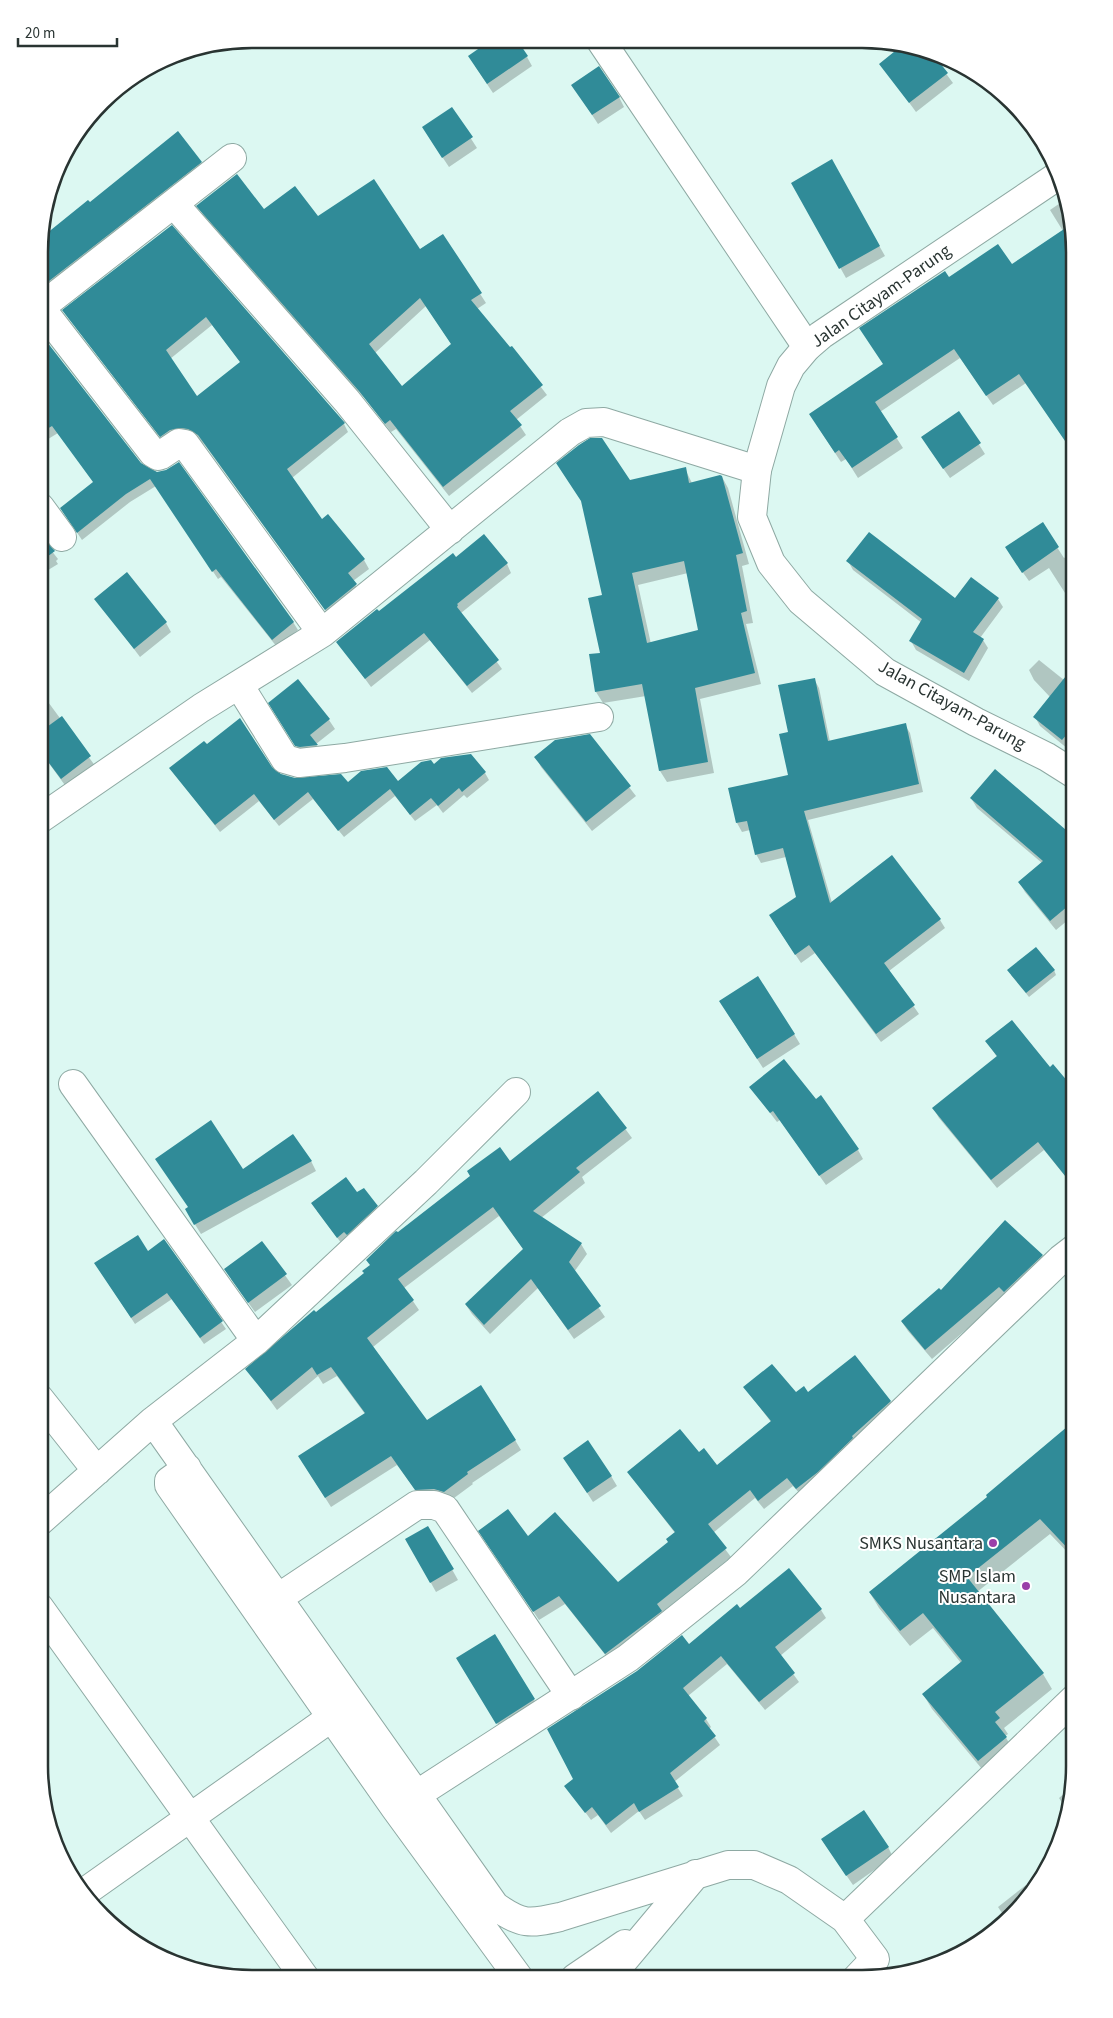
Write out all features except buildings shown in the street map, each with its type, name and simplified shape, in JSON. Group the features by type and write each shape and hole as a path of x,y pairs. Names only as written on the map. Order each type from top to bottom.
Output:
{"street":[{"path":"605,48 807,347"},
{"path":"48,302 232,158"},
{"name":"Jalan Citayam-Parung","path":"1052,179 821,335 807,347 791,366 781,386 756,470 752,517 771,563 802,601 885,672 976,722 1047,757 1066,769"},
{"path":"174,204 347,401 450,530"},
{"path":"48,316 153,453 158,456 179,443 185,444 322,633"},
{"path":"48,813 201,708 322,633 570,432 586,423 604,422 756,470"},
{"path":"48,518 62,537"},
{"path":"239,685 285,759 299,763 345,758 599,717"},
{"path":"73,1084 256,1341"},
{"path":"48,1514 153,1421 256,1341 426,1182 516,1092"},
{"path":"416,1795 628,1658 736,1572 1066,1256"},
{"path":"48,1409 97,1471"},
{"path":"153,1421 495,1906 513,1919 537,1922 560,1917 728,1865 754,1865 788,1880 845,1919 881,1967"},
{"path":"187,1468 169,1481 169,1485 513,1970"},
{"path":"278,1598 418,1505 434,1505 445,1509 571,1696"},
{"path":"48,1620 299,1970"},
{"path":"845,1919 1066,1706"},
{"path":"89,1889 332,1717"},
{"path":"615,1970 696,1874"},
{"path":"587,1970 654,1924"}],"place":[{"name":"SMKS Nusantara","path":"993,1543"},
{"name":"SMP Islam Nusantara","path":"1026,1586"}]}
